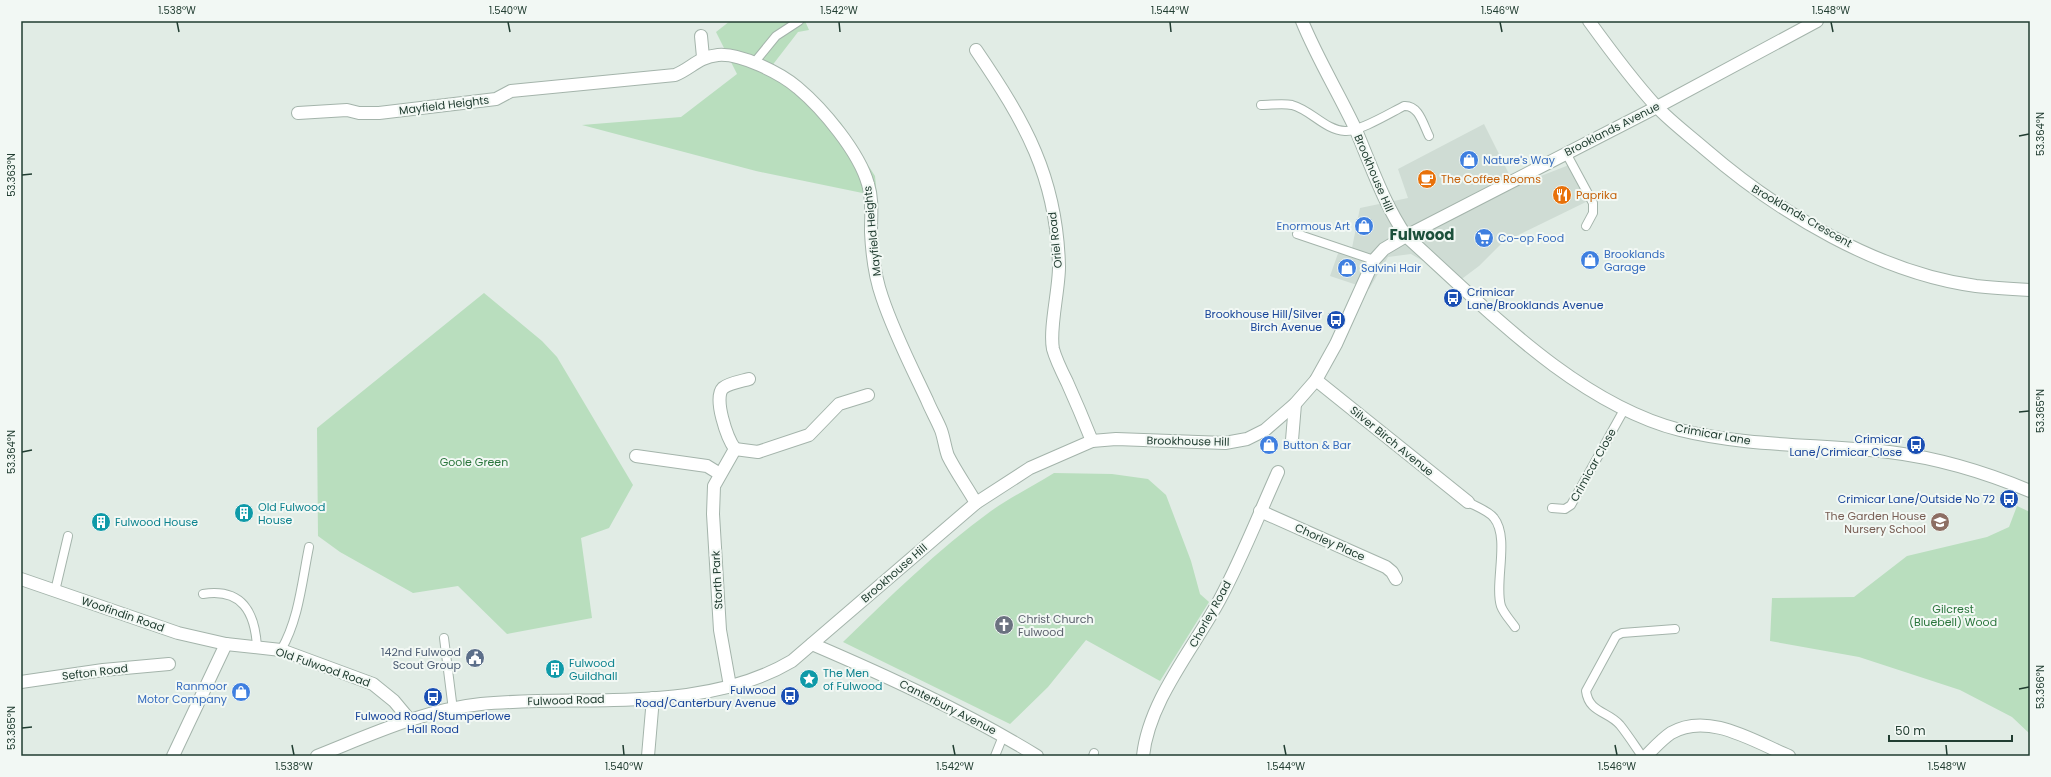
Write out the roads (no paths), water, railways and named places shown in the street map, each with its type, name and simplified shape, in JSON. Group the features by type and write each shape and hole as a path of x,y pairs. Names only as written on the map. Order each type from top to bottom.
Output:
{"street":[{"name":"Brookhouse Hill","path":"812,644 976,503 1030,468 1092,441 1116,439 1225,443 1247,439 1265,430 1295,404 1316,380 1336,344 1374,260 1384,250 1406,236 1394,218 1384,198 1355,130 1302,21"},
{"name":"Brooklands Crescent","path":"1589,21 1657,107 1740,180 1787,210 1874,257 1919,272 1975,286 2030,290"},
{"name":"Brooklands Avenue","path":"1406,236 1657,107 1817,21"},
{"path":"701,36 703,57"},
{"name":"Oriel Road","path":"976,50 1007,95 1028,132 1041,164 1051,199 1057,234 1059,268 1053,348 1092,441"},
{"name":"Mayfield Heights","path":"298,113 347,110 359,113 379,113 496,99 511,91 675,75 684,71 703,57 719,55 736,56 754,62 797,87 838,129 858,162 868,184 871,204 871,233 877,283 888,314 941,431 948,455 976,503"},
{"name":"Crimicar Lane","path":"1406,236 1526,343 1573,379 1625,408 1652,420 1706,435 1756,441 1889,452 1923,458 1973,470 2000,479 2030,492"},
{"path":"750,379 725,386 719,393 720,408 730,442 734,449 758,452 809,435 839,404 868,395"},
{"name":"Silver Birch Avenue","path":"1316,380 1468,502"},
{"path":"1292,440 1295,404"},
{"name":"Storth Park","path":"730,686 720,630 716,578 714,486 734,449"},
{"path":"636,456 707,466 720,474"},
{"name":"Chorley Road","path":"1143,756 1144,744 1152,721 1167,688 1220,599 1278,472"},
{"name":"Chorley Place","path":"1260,511 1386,567 1392,572 1396,579"},
{"name":"Woofindin Road","path":"21,579 178,633 226,644"},
{"path":"173,756 226,644"},
{"name":"Old Fulwood Road","path":"226,644 281,650 373,684 394,701 409,719"},
{"name":"Fulwood Road","path":"317,756 409,719 479,704 540,700 653,698 699,693 730,686 774,671 792,661 812,644"},
{"name":"Canterbury Avenue","path":"812,644 888,676 953,708 1037,756"},
{"name":"Sefton Road","path":"21,682 104,670 169,664"},
{"path":"648,756 653,698"},
{"path":"1646,756 1659,742 1672,732 1687,727 1705,726 1723,728 1789,756"}],"lane":[{"path":"754,62 776,36 800,21"},
{"path":"1261,105 1292,105 1345,132 1355,130 1404,106 1411,106 1416,109 1429,136"},
{"path":"1566,153 1593,203 1593,213 1586,226"},
{"path":"1297,234 1374,260"},
{"name":"Crimicar Close","path":"1552,508 1565,509 1571,505 1625,408"},
{"path":"1468,502 1494,518 1501,545 1499,592 1502,607 1515,627"},
{"path":"55,591 68,536"},
{"path":"281,650 288,638 296,614 309,547"},
{"path":"203,594 217,592 237,598 248,610 251,616 256,629 257,647"},
{"path":"1642,756 1619,724 1611,717 1592,707 1587,700 1586,691 1616,636 1622,633 1675,629"},
{"path":"444,638 453,710"},
{"path":"995,756 1003,736"}],"place":[{"name":"Nature's Way","path":"1469,160"},
{"name":"The Coffee Rooms","path":"1427,179"},
{"name":"Paprika","path":"1562,195"},
{"name":"Enormous Art","path":"1364,226"},
{"name":"Co-op Food","path":"1484,238"},
{"name":"Brooklands Garage","path":"1590,260"},
{"name":"Salvini Hair","path":"1347,268"},
{"name":"Crimicar Lane/Brooklands Avenue","path":"1453,298"},
{"name":"Brookhouse Hill/Silver Birch Avenue","path":"1336,320"},
{"name":"Button & Bar","path":"1269,445"},
{"name":"Crimicar Lane/Crimicar Close","path":"1916,445"},
{"name":"Crimicar Lane/Outside No 72","path":"2009,499"},
{"name":"Old Fulwood House","path":"244,513"},
{"name":"Fulwood House","path":"101,522"},
{"name":"The Garden House Nursery School","path":"1940,522"},
{"name":"Christ Church Fulwood","path":"1004,625"},
{"name":"142nd Fulwood Scout Group","path":"475,658"},
{"name":"Fulwood Guildhall","path":"555,669"},
{"name":"The Men of Fulwood","path":"809,679"},
{"name":"Ranmoor Motor Company","path":"241,692"},
{"name":"Fulwood Road/Canterbury Avenue","path":"790,696"},
{"name":"Fulwood Road/Stumperlowe Hall Road","path":"433,697"}],"district":[{"name":"Fulwood","path":"1422,234"}],"park label":[{"name":"Goole Green","path":"474,462"},
{"name":"Gilcrest (Bluebell) Wood","path":"1953,615"}]}
